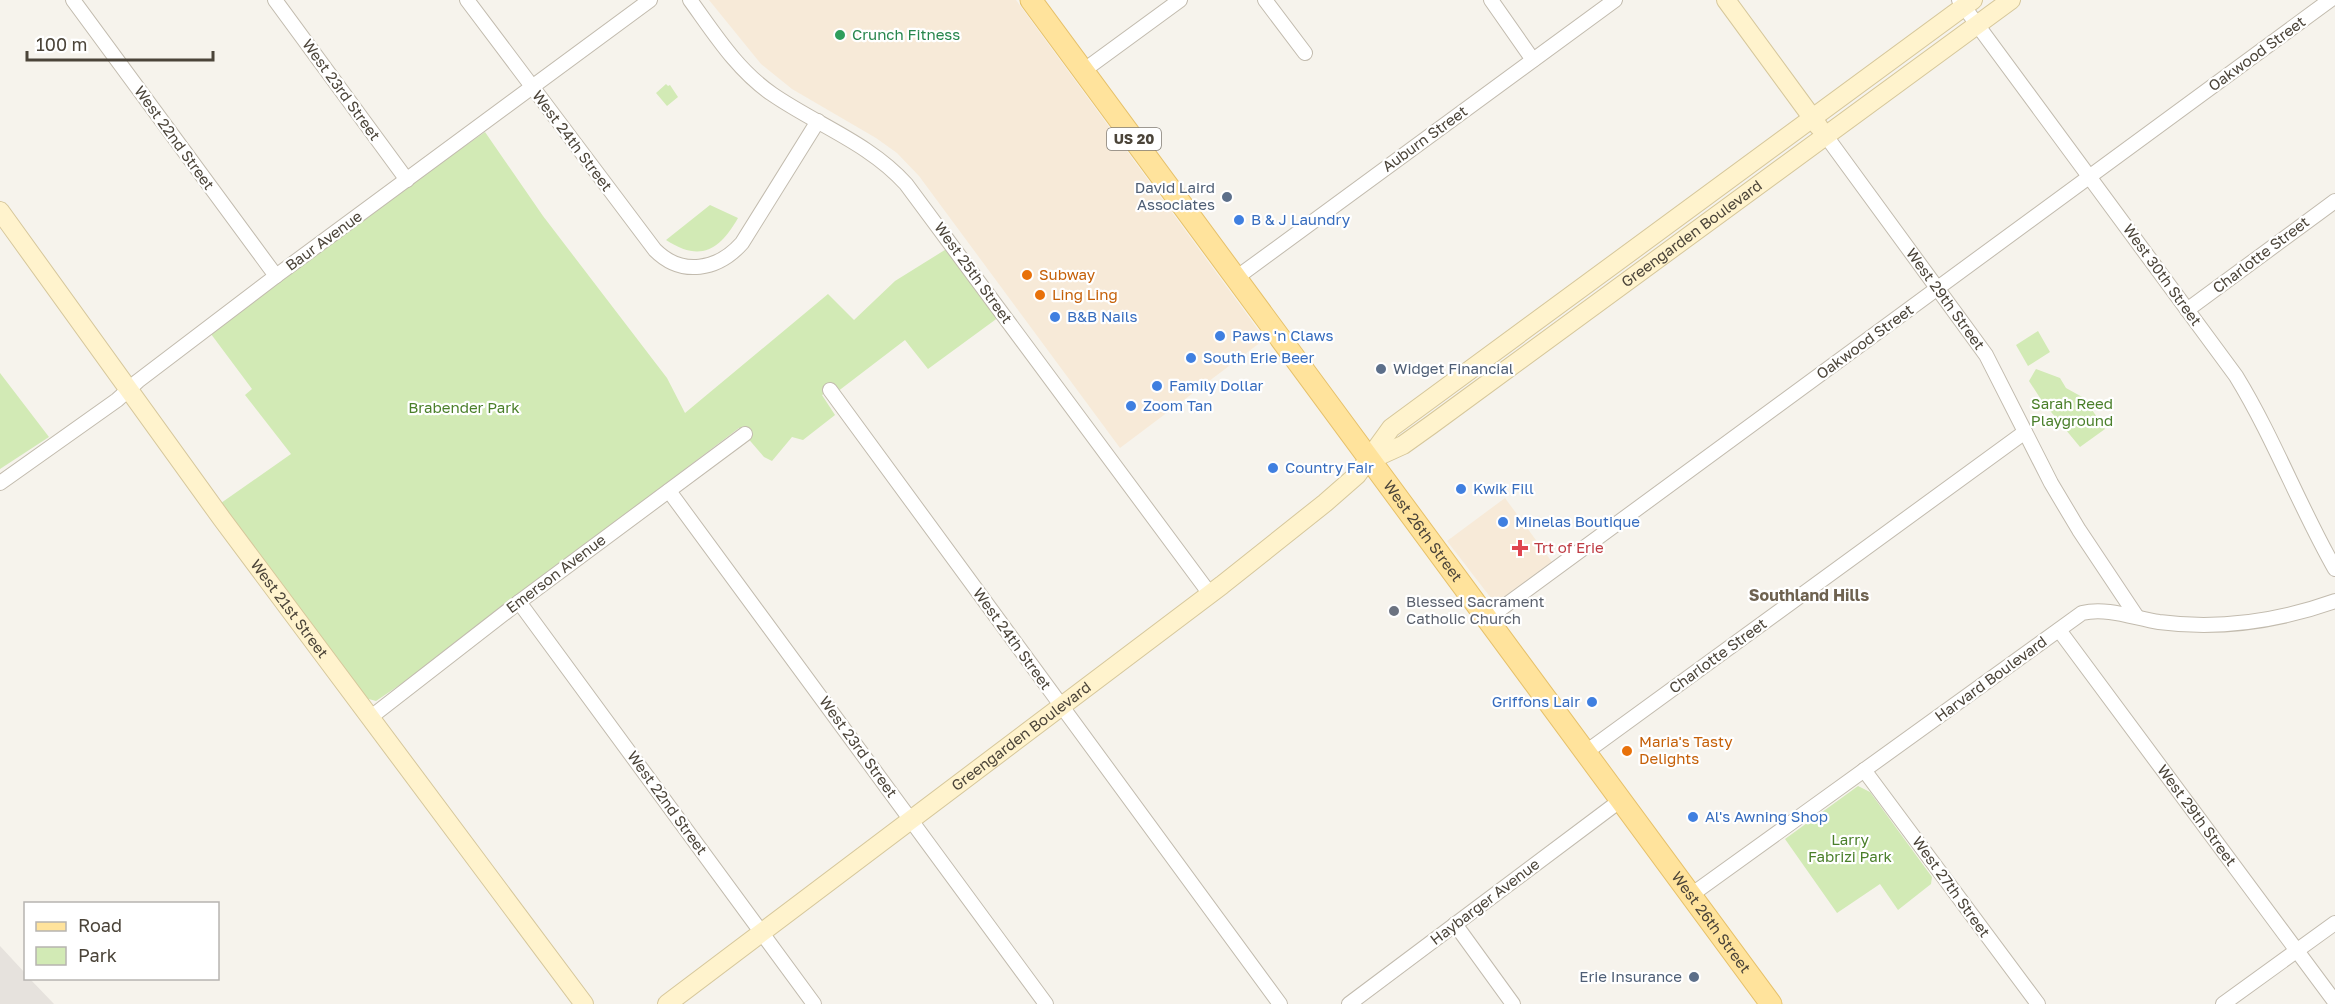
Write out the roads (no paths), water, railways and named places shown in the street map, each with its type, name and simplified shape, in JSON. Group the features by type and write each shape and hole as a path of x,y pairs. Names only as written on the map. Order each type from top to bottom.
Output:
{"main road":[{"name":"West 26th Street","path":"1031,0 1771,1004"}],"street":[{"name":"West 22nd Street","path":"73,0 276,276"},
{"name":"West 23rd Street","path":"275,0 407,180"},
{"name":"West 24th Street","path":"467,0 655,250 676,265 689,268 711,266 735,251 752,228 818,121"},
{"name":"Baur Avenue","path":"0,483 117,400 276,276 650,0"},
{"name":"West 25th Street","path":"690,0 746,72 771,94 882,160 906,184 1210,594"},
{"path":"1083,71 1180,0"},
{"path":"1265,0 1305,53"},
{"path":"1491,0 1533,60"},
{"name":"Auburn Street","path":"1236,278 1615,0"},
{"name":"West 29th Street","path":"1726,0 1986,355 2050,483 2137,617"},
{"name":"Greengarden Boulevard","path":"1370,460 1402,445 1431,425 2011,0"},
{"name":"Oakwood Street","path":"1487,619 2330,0"},
{"name":"Greengarden Boulevard","path":"666,1004 1210,594 1325,503 1357,475 1391,428 1813,118 1966,2"},
{"name":"West 30th Street","path":"1966,2 1977,24 2251,401 2335,569"},
{"name":"Charlotte Street","path":"2187,310 2335,201"},
{"name":"West 21st Street","path":"1,216 222,519 584,1004"},
{"name":"West 24th Street","path":"830,390 1280,1004"},
{"name":"Charlotte Street","path":"1586,752 2025,432"},
{"name":"Emerson Avenue","path":"371,717 519,602 745,434"},
{"name":"West 23rd Street","path":"669,491 1046,1004"},
{"name":"Harvard Boulevard","path":"1690,895 2087,612 2106,612 2189,624 2241,623 2289,615 2335,601"},
{"name":"West 22nd Street","path":"519,602 814,1004"},
{"name":"West 29th Street","path":"2059,630 2335,1002"},
{"name":"West 27th Street","path":"1864,770 2037,1004"},
{"name":"Haybarger Avenue","path":"1349,1004 1621,800"},
{"path":"2223,1004 2335,923"},
{"path":"1455,924 1513,1004"}],"place":[{"name":"Crunch Fitness","path":"840,35"},
{"name":"David Laird Associates","path":"1227,197"},
{"name":"B & J Laundry","path":"1239,220"},
{"name":"Subway","path":"1027,275"},
{"name":"Ling Ling","path":"1040,295"},
{"name":"B&B Nails","path":"1055,317"},
{"name":"Paws 'n Claws","path":"1220,336"},
{"name":"South Erie Beer","path":"1191,358"},
{"name":"Widget Financial","path":"1381,369"},
{"name":"Family Dollar","path":"1157,386"},
{"name":"Zoom Tan","path":"1131,406"},
{"name":"Country Fair","path":"1273,468"},
{"name":"Kwik Fill","path":"1461,489"},
{"name":"Minelas Boutique","path":"1503,522"},
{"name":"Trt of Erie","path":"1520,548"},
{"name":"Blessed Sacrament Catholic Church","path":"1394,611"},
{"name":"Griffons Lair","path":"1592,702"},
{"name":"Maria's Tasty Delights","path":"1627,751"},
{"name":"Al's Awning Shop","path":"1693,817"},
{"name":"Erie Insurance","path":"1694,977"}],"district":[{"name":"Southland Hills","path":"1809,595"}],"park label":[{"name":"Brabender Park","path":"464,408"},
{"name":"Sarah Reed Playground","path":"2072,412"},
{"name":"Larry Fabrizi Park","path":"1850,848"}]}
